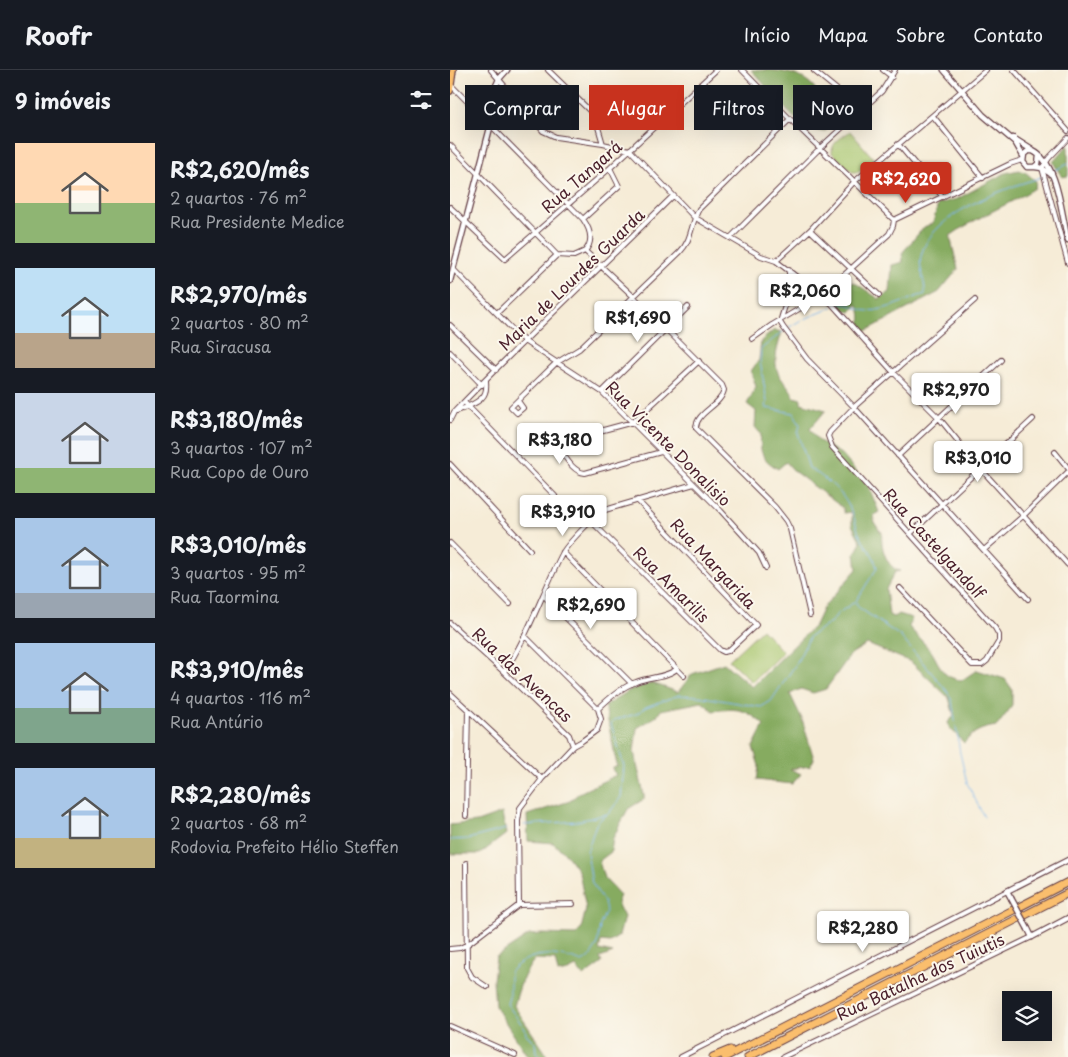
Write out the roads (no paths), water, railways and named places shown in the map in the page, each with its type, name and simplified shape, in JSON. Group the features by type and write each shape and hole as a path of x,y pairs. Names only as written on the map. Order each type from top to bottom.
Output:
{"highway":[{"path":"725,1057 1068,882"},
{"path":"748,1057 1068,893"},
{"path":"713,1057 763,1038"}],"main road":[{"path":"450,86 453,70"}],"street":[{"path":"491,70 537,125 549,135 630,150 694,218 761,256 776,261 832,303 894,373 939,418 980,468 1068,565"},
{"path":"496,85 499,79 508,70"},
{"path":"548,70 591,112 603,144"},
{"name":"Rua Tangará","path":"466,222 504,259 610,168 716,70"},
{"path":"742,70 894,220"},
{"path":"883,70 892,77"},
{"path":"872,100 882,91 895,70"},
{"path":"944,70 984,115 1015,142 1027,167 1046,168 1052,175 1068,240"},
{"path":"776,261 810,230 854,182 986,70"},
{"path":"1014,70 1068,131"},
{"path":"814,71 831,85"},
{"path":"450,86 465,100"},
{"path":"933,116 983,178"},
{"path":"518,401 556,363 579,349 686,246 694,218 699,209 790,119"},
{"path":"450,281 490,130"},
{"path":"450,145 557,255 574,256 585,252 590,243 590,234 588,226 583,219 497,130"},
{"path":"730,238 840,130"},
{"path":"1007,135 1033,151 1046,162"},
{"path":"1068,138 1046,162 1047,186 1068,263"},
{"path":"898,144 942,197"},
{"path":"894,220 1023,158 1026,152 1033,151"},
{"path":"1034,167 1039,162 1039,156"},
{"path":"583,219 619,186 610,168"},
{"path":"1047,186 1052,175"},
{"name":"Maria de Lourdes Guarda","path":"450,420 454,412 524,341 673,196"},
{"path":"450,207 466,222"},
{"path":"752,339 762,331 821,296 888,234 894,220"},
{"path":"810,230 879,295"},
{"path":"585,252 666,328 722,386 724,390 721,397 696,424 699,432 775,507 789,525 810,616"},
{"path":"497,312 557,255"},
{"name":"Rua Vicente Donalisio","path":"453,269 524,341 602,392 694,484 759,553 766,568"},
{"path":"789,270 789,293 780,322 787,333 807,360 854,407 1028,598"},
{"path":"854,407 975,300"},
{"path":"602,392 688,307"},
{"path":"450,325 496,370"},
{"path":"450,352 482,384"},
{"path":"898,456 1001,360"},
{"path":"661,452 593,472 580,472 574,468 561,451 565,442 570,439 633,422 699,361"},
{"path":"454,412 468,406 485,394 486,380"},
{"path":"464,402 555,496"},
{"name":"Rua Castelgandolf","path":"854,407 830,432 828,438 832,447 995,628 999,641 987,660 982,665 972,665 900,588"},
{"path":"911,533 1033,419"},
{"path":"984,550 1023,516 1068,470 1055,452"},
{"path":"450,464 530,550"},
{"path":"504,672 525,636 563,552 599,512 694,484"},
{"name":"Rua Margarida","path":"637,500 756,625 738,643"},
{"name":"Rua Amarilis","path":"591,521 720,650 726,652 738,643"},
{"path":"450,543 510,604"},
{"path":"563,552 684,676"},
{"path":"544,596 632,684"},
{"name":"Rua das Avencas","path":"450,623 569,735 573,746"},
{"path":"519,905 518,814 520,808 542,779 573,746 597,730 601,719 598,709 525,636"},
{"path":"598,709 614,695 632,684 641,680 666,676 677,669"},
{"path":"450,693 542,779"},
{"path":"466,816 468,709"},
{"path":"681,1057 1068,860"},
{"path":"466,863 468,944 466,962 470,975 476,981 488,987"},
{"path":"1007,891 1032,937"},
{"path":"450,949 460,948 468,944 519,905 573,904"},
{"name":"Rua Batalha dos Tuiutis","path":"783,1057 1068,918"},
{"path":"450,1026 515,1055"}],"waterway":[{"path":"1053,171 1068,164"},
{"path":"836,305 846,304 869,311 925,294 920,261 926,243 935,231 947,220 975,203 1043,176"},
{"path":"540,1057 536,1052 535,1043 526,1034 525,1029 507,1004 510,994 510,972 526,960 544,955 563,956 582,962 589,958 597,946 600,925 606,911 604,902 592,883 587,852 598,821 609,813 621,797 624,766 611,724 614,720 636,714 646,707 679,695 698,696 761,707 771,701 796,664 810,636 856,601 877,568 845,500 830,483 809,468 798,433 800,425 794,413 766,408 767,402 760,361 761,349 795,324 832,307"},
{"path":"856,602 858,607 900,636 947,691 952,701 967,783 984,817"},
{"path":"524,825 578,821 607,814"},
{"path":"450,840 468,839 506,829"}]}
